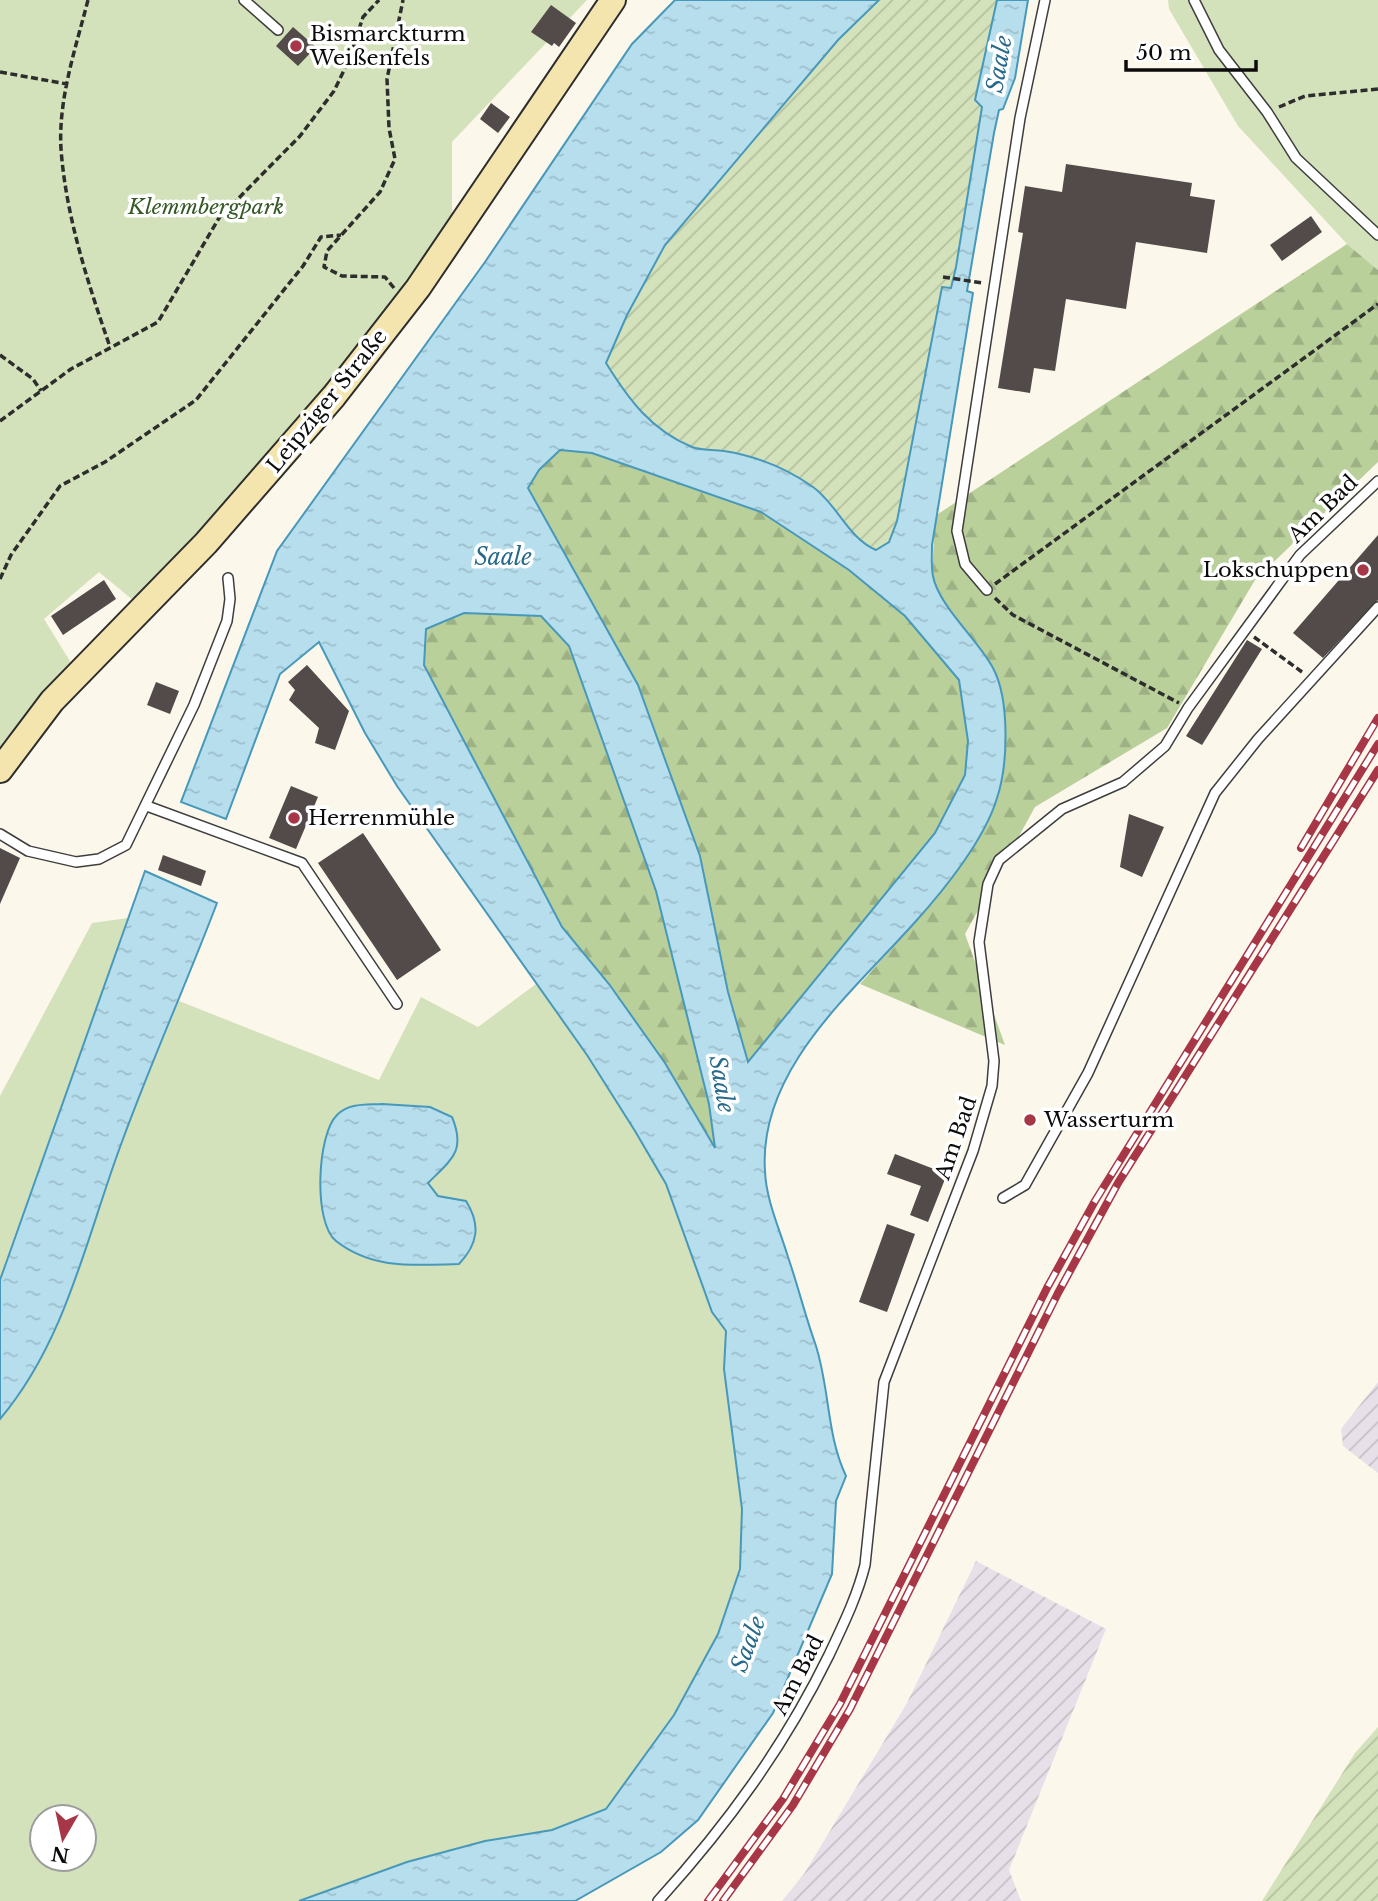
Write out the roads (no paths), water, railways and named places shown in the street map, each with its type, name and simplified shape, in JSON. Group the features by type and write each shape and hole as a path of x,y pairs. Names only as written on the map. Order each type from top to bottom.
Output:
{"street":[{"name":"Leipziger Straße","path":"0,770 52,701 254,492 406,303 614,0"}],"lane":[{"path":"244,0 278,30"},
{"path":"987,590 965,564 957,531 1020,118 1045,0"},
{"path":"1194,0 1219,50 1267,112 1296,158 1378,235"},
{"name":"Am Bad","path":"658,1901 708,1846 763,1773 790,1728 858,1594 865,1566 884,1382 974,1151 992,1086 994,1061 979,942 988,884 999,860 1024,837 1062,809 1123,782 1165,746 1188,708 1300,555 1378,481"},
{"path":"0,834 29,851 76,862 99,859 127,845 194,705 227,621 230,599 228,579"},
{"path":"1003,1198 1025,1185 1088,1073 1214,793 1378,607"},
{"path":"147,806 302,863 397,1004"}],"water":[{"name":"Saale","path":"675,0 879,0 838,40 665,245 627,315 606,363 642,412 664,432 692,447 748,456 792,474 821,494 850,529 866,545 876,550 889,542 897,521 942,287 951,288 956,267 982,107 975,100 997,0 1028,0 1015,78 1003,109 999,110 994,133 967,291 973,293 932,545 932,572 936,587 950,611 987,657 999,681 1006,733 1001,784 983,830 951,879 839,1004 793,1066 777,1099 767,1134 765,1171 768,1193 820,1360 831,1427 846,1476 836,1501 832,1574 773,1713 698,1820 661,1852 575,1901 299,1901 407,1862 485,1841 552,1830 606,1809 674,1715 718,1634 740,1569 742,1509 724,1369 726,1331 712,1312 666,1184 587,1055 397,786 365,733 319,642 280,674 226,819 181,802 277,551 485,262 632,44","holes":["560,450 592,453 761,512 849,570 905,616 959,680 968,741 965,775 935,833 748,1062 728,992 700,856 638,685 528,488 539,470","464,613 541,616 569,646 656,891 709,1104 715,1148 665,1063 609,984 562,927 424,665 426,629"]},
{"path":"145,871 217,903 134,1109 59,1321 23,1388 0,1419 0,1280"},
{"path":"382,1104 430,1107 452,1117 458,1138 457,1146 450,1161 428,1183 438,1196 466,1201 471,1210 475,1226 474,1242 459,1264 411,1265 380,1261 350,1250 336,1241 329,1231 324,1216 320,1178 325,1140 330,1125 337,1115 347,1108"}],"railway":[{"path":"1301,848 1378,718"},
{"path":"708,1901 783,1799 840,1704 1047,1288 1095,1201 1378,744"},
{"path":"723,1901 793,1805 850,1709 1058,1293 1118,1183 1378,770"}],"place":[{"name":"Bismarckturm Weißenfels","path":"296,46"},
{"name":"Lokschuppen","path":"1363,570"},
{"name":"Herrenmühle","path":"294,818"},
{"name":"Wasserturm","path":"1030,1120"}],"park label":[{"name":"Klemmbergpark","path":"206,207"}]}
